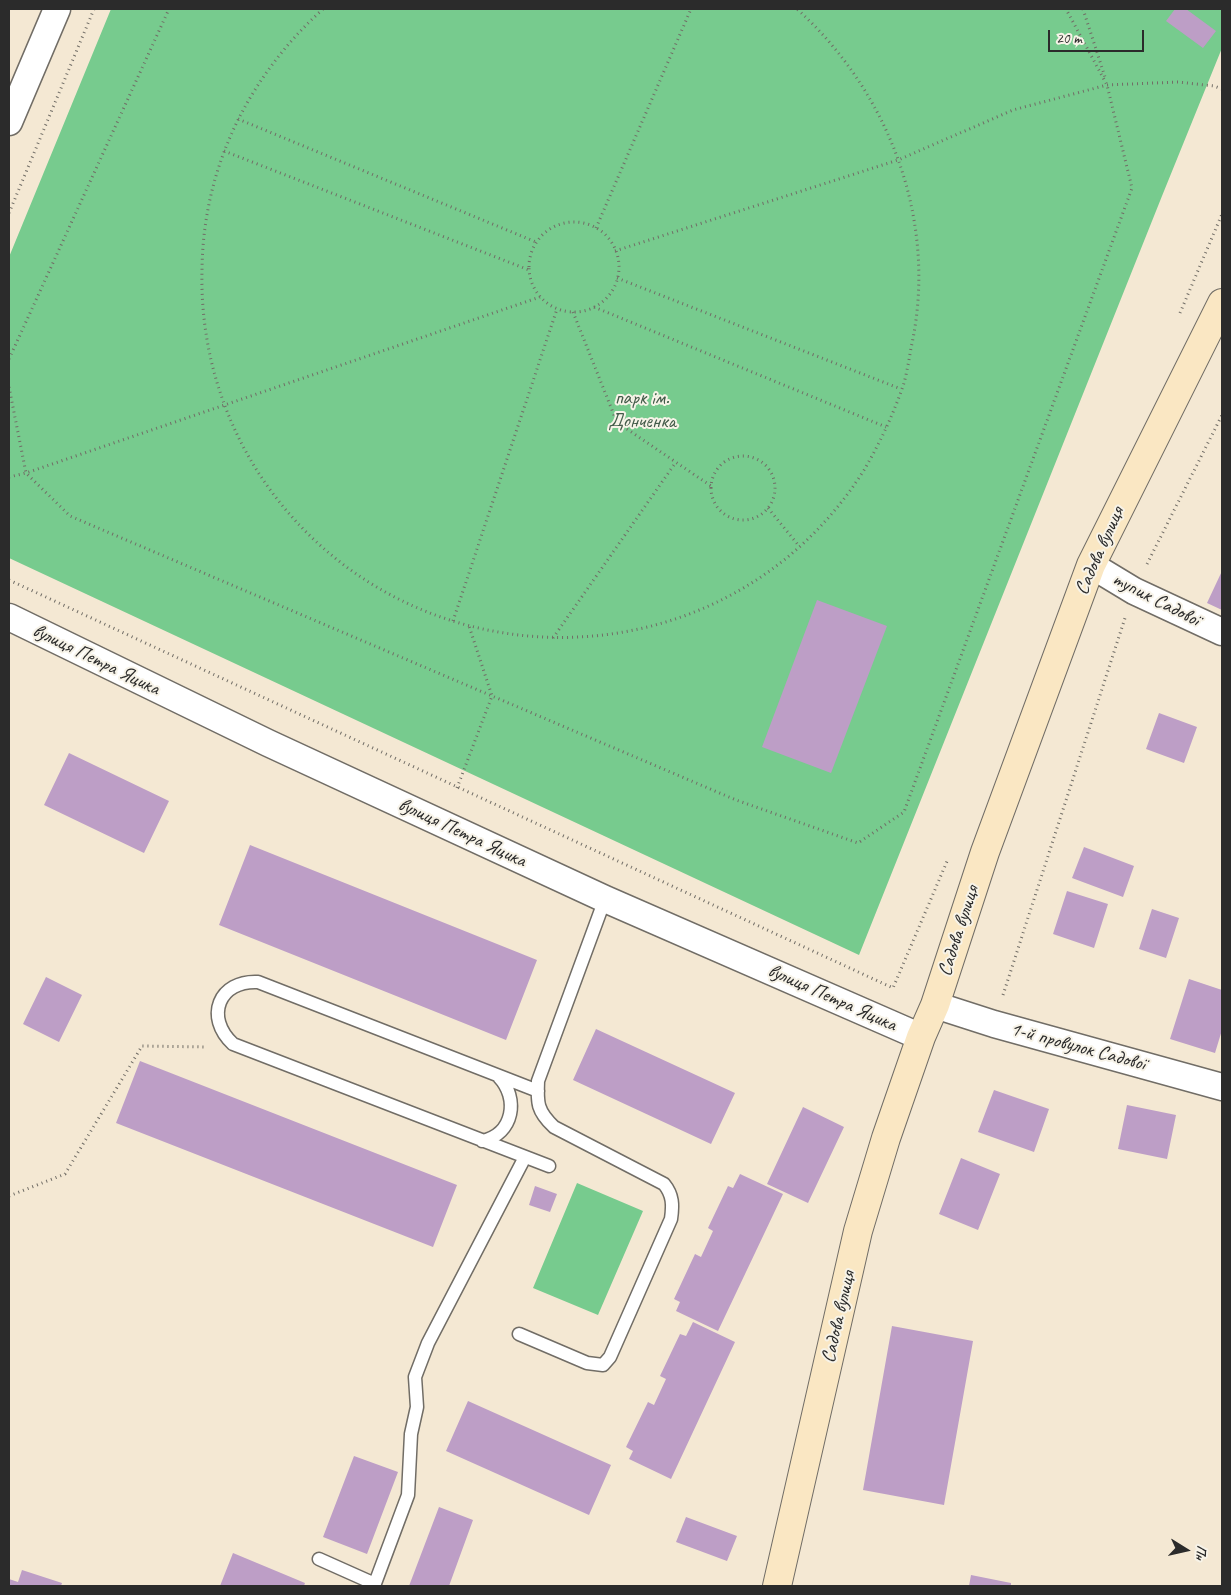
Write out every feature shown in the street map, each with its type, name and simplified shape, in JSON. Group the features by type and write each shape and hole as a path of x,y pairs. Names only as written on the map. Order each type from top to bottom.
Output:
{"main road":[{"name":"Садова вулиця","path":"777,1586 858,1231 886,1138 921,1037 935,1005 985,852 1091,566 1222,303"}],"street":[{"path":"9,122 57,9"},
{"name":"тупик Садової","path":"1091,566 1134,591 1222,632"},
{"name":"вулиця Петра Яцика","path":"9,617 268,743 605,899 921,1037"},
{"name":"1-й провулок Садової","path":"935,1005 994,1024 1222,1087"}],"lane":[{"path":"519,1334 587,1363 603,1364 610,1357 671,1219 673,1207 670,1192 664,1184 554,1127 540,1112 537,1098 538,1081 605,899"},
{"path":"538,1091 258,982 248,981 238,984 229,990 220,1002 218,1018 220,1028 225,1037 233,1044 549,1166"},
{"path":"482,1141 501,1131 512,1107 505,1083 499,1077"},
{"path":"319,1558 375,1585 408,1496 411,1434 417,1407 415,1377 428,1343 525,1157"}],"path":[{"path":"9,213 94,9"},
{"path":"9,359 169,9"},
{"path":"323,9 300,30 269,67 244,108 224,151 210,197 204,235 201,293 206,341 218,388 235,432 258,474 287,513 321,547 358,577 400,601 453,622 491,632 538,638 586,637 634,631 680,618 724,598 765,574 799,546 836,508 864,470 886,427 904,382 914,336 919,288 917,240 909,192 894,146 873,103 847,63 816,26 797,9"},
{"path":"596,228 691,9"},
{"path":"1066,9 1107,84"},
{"path":"9,387 26,472 70,516 736,800 858,843 904,812 1132,188 1107,84 1083,9"},
{"path":"615,251 898,160 1013,110 1107,84 1178,82 1214,86 1222,89"},
{"path":"238,119 536,242"},
{"path":"224,151 529,270"},
{"path":"1180,315 1222,214"},
{"path":"574,222 589,225 602,232 612,243 617,257 618,272 614,286 606,298 594,307 580,312 565,311 551,306 540,297 532,284 529,270 530,255 536,242 547,231 560,224 574,222"},
{"path":"617,278 901,389"},
{"path":"9,477 540,297"},
{"path":"594,307 886,427"},
{"path":"453,622 558,308"},
{"path":"573,312 614,415 624,427 711,486"},
{"path":"994,1024 1134,591 1222,415"},
{"path":"745,456 757,459 767,467 773,478 775,490 772,502 764,512 753,519 741,520 729,517 719,509 712,498 711,486 714,474 722,464 733,458 745,456"},
{"path":"553,638 676,462"},
{"path":"768,508 799,546"},
{"path":"9,580 893,988 950,855"},
{"path":"457,788 492,696 468,626"},
{"path":"9,1196 66,1174 142,1046 202,1047 233,1044"}],"green space":[{"name":"парк ім. Донченка","path":"111,9 1222,9 1222,48 859,955 9,558 9,257"},
{"path":"577,1183 643,1211 598,1315 533,1288"}],"building":[{"path":"1175,9 1186,9 1216,31 1203,48 1166,21"},
{"path":"1222,571 1222,610 1207,603"},
{"path":"817,600 887,626 831,773 762,747"},
{"path":"1159,713 1197,727 1184,763 1146,749"},
{"path":"69,753 169,801 144,853 44,805"},
{"path":"250,845 537,960 506,1040 219,925"},
{"path":"1084,847 1134,866 1123,897 1072,878"},
{"path":"1067,891 1108,904 1094,948 1053,934"},
{"path":"1152,909 1179,918 1166,958 1139,949"},
{"path":"46,977 82,995 59,1042 23,1024"},
{"path":"1189,979 1222,990 1222,1030 1215,1053 1170,1039"},
{"path":"596,1029 735,1093 711,1144 573,1080"},
{"path":"140,1061 457,1185 433,1247 116,1123"},
{"path":"994,1090 1049,1109 1034,1152 978,1132"},
{"path":"1127,1105 1176,1115 1167,1159 1118,1149"},
{"path":"803,1107 844,1127 808,1203 767,1184"},
{"path":"961,1158 1000,1174 978,1230 939,1214"},
{"path":"740,1174 783,1194 718,1331 676,1311 680,1302 674,1299 695,1254 701,1257 713,1231 708,1228 728,1186 733,1188"},
{"path":"535,1186 557,1194 550,1212 529,1205"},
{"path":"693,1322 735,1342 671,1479 629,1459 633,1451 626,1447 648,1402 654,1405 666,1379 660,1376 680,1334 686,1336"},
{"path":"892,1326 973,1341 944,1505 863,1490"},
{"path":"468,1401 611,1465 589,1515 446,1451"},
{"path":"354,1456 398,1472 367,1554 323,1537"},
{"path":"439,1507 473,1520 449,1586 409,1586"},
{"path":"686,1517 737,1536 727,1561 676,1542"},
{"path":"233,1553 305,1583 304,1586 220,1586"},
{"path":"22,1570 62,1583 61,1586 9,1586 9,1579 18,1582"},
{"path":"971,1575 1011,1583 1011,1586 969,1586"}]}
